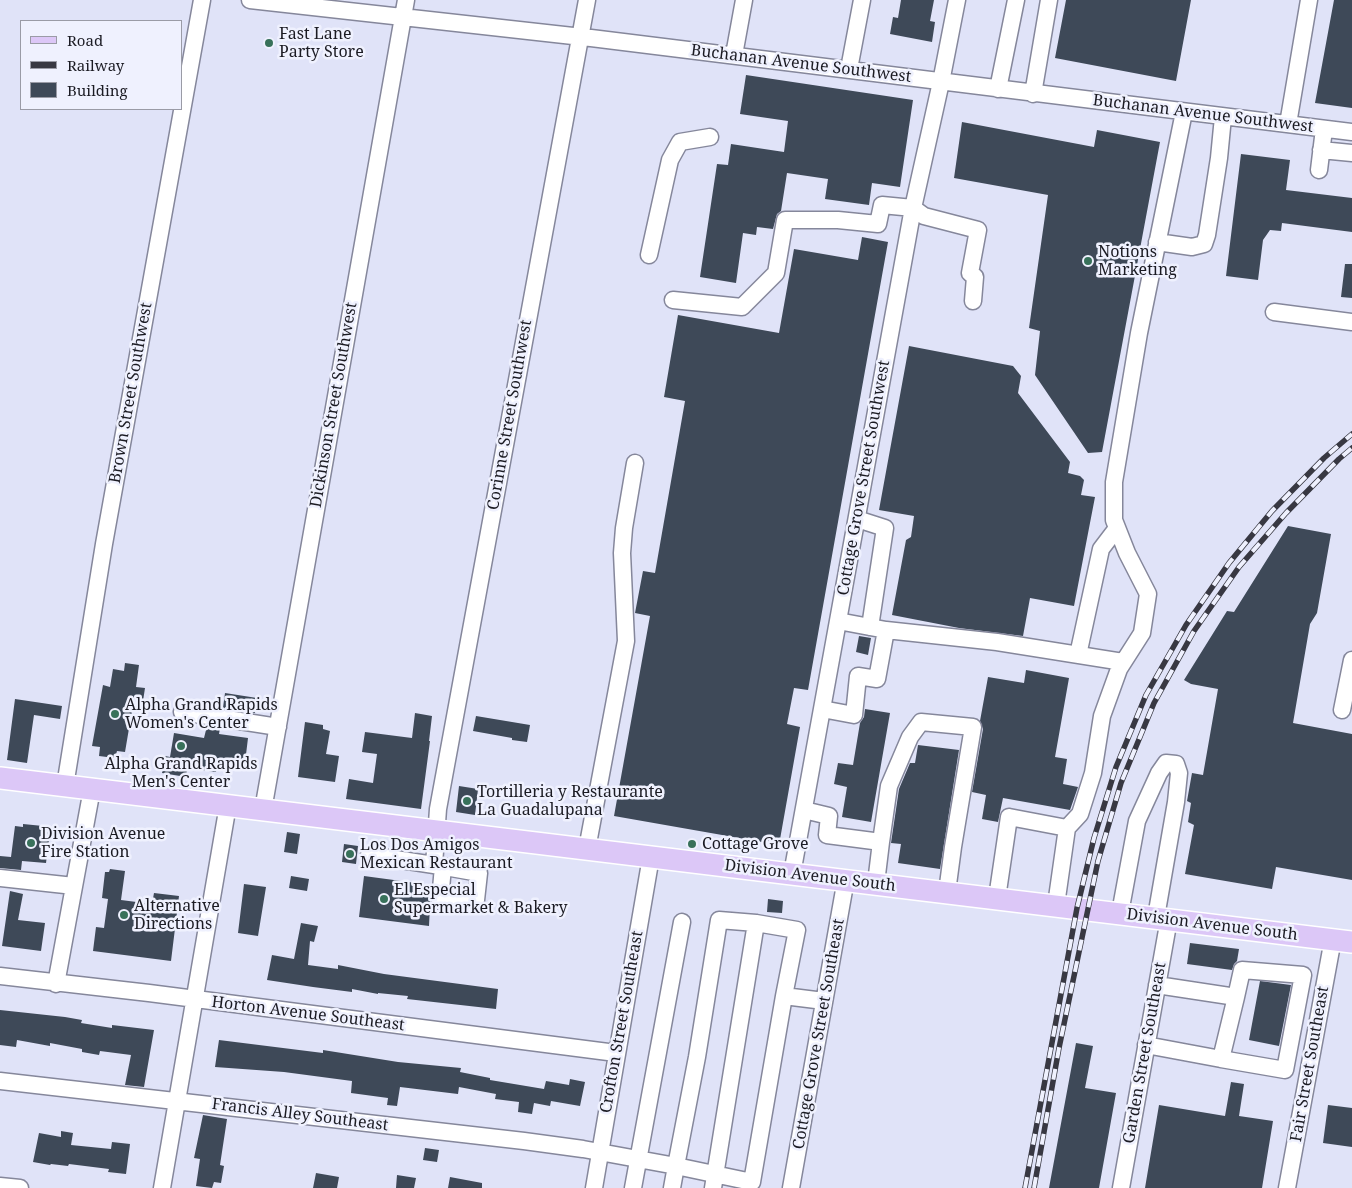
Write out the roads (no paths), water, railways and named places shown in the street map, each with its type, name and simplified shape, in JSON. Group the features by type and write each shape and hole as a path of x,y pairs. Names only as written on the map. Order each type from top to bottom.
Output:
{"main road":[{"name":"Division Avenue South","path":"0,778 1343,940"}],"street":[{"name":"Brown Street Southwest","path":"65,786 104,544 202,0"},
{"name":"Buchanan Avenue Southwest","path":"250,0 580,36 1033,94 1352,132"},
{"name":"Dickinson Street Southwest","path":"263,810 406,0"},
{"name":"Corinne Street Southwest","path":"369,855 439,866 438,809 443,779 586,0"},
{"path":"734,55 744,0"},
{"path":"848,69 862,0"},
{"name":"Cottage Grove Street Southwest","path":"792,874 913,208 957,0"},
{"path":"998,89 1016,0"},
{"path":"1033,94 1049,0"},
{"path":"1288,124 1310,0"},
{"path":"1056,905 1067,828 1080,814 1093,773 1102,716 1119,669 1142,633 1148,594 1127,553 1114,520 1114,482 1139,333 1184,112"},
{"path":"1157,242 1192,247 1204,244 1207,236 1218,167 1223,117"},
{"path":"1318,170 1324,129"},
{"path":"649,255 670,160 680,142 710,137"},
{"path":"1321,150 1352,153"},
{"path":"673,300 742,307 776,273 785,220 838,220 878,224 882,205 913,208 924,216 978,230 970,273 975,277 973,301"},
{"path":"1274,312 1352,322"},
{"path":"588,849 626,641 623,545 627,504 635,463"},
{"path":"857,519 885,528 870,627"},
{"path":"1078,655 1101,549 1117,528"},
{"path":"838,621 886,630 997,642 1123,662"},
{"path":"822,709 854,715 858,676 877,679 886,630"},
{"path":"1342,710 1352,660"},
{"path":"182,712 278,727"},
{"path":"876,883 889,786 910,736 921,722 973,727 947,892"},
{"name":"Garden Street Southeast","path":"1120,913 1137,821 1158,773 1166,763 1176,764 1179,773 1162,918 1157,985 1121,1188"},
{"path":"56,984 92,789"},
{"path":"162,1188 228,805"},
{"path":"804,810 829,816 827,835 881,842"},
{"path":"997,898 1009,817 1067,828"},
{"name":"Crofton Street Southeast","path":"594,1188 651,857"},
{"path":"0,878 74,886"},
{"name":"Cottage Grove Street Southeast","path":"791,1188 846,879"},
{"path":"672,1188 719,920 756,923 797,930 751,1185"},
{"path":"633,1188 682,922"},
{"path":"714,1181 756,923"},
{"name":"Fair Street Southeast","path":"1287,1188 1321,1006 1343,940"},
{"path":"1146,1045 1221,1059 1285,1070 1303,975 1242,970 1221,1059"},
{"name":"Horton Avenue Southeast","path":"0,976 194,999 616,1054"},
{"path":"1157,985 1236,997"},
{"path":"784,996 824,1002"},
{"path":"1298,1004 1321,1006"},
{"path":"1289,1051 1312,1054"},
{"name":"Francis Alley Southeast","path":"0,1081 524,1141 676,1166 714,1181 751,1185"},
{"path":"0,1186 20,1188"}],"railway":[{"path":"1025,1188 1077,908 1094,838 1116,767 1146,695 1186,625 1229,563 1272,511 1324,458 1352,434"},
{"path":"1034,1188 1059,1048 1098,861 1121,783 1154,703 1194,631 1239,567 1286,513 1352,448"}],"place":[{"name":"Fast Lane Party Store","path":"269,43"},
{"name":"Notions Marketing","path":"1088,261"},
{"name":"Alpha Grand Rapids Women's Center","path":"115,714"},
{"name":"Alpha Grand Rapids Men's Center","path":"181,746"},
{"name":"Tortilleria y Restaurante La Guadalupana","path":"467,801"},
{"name":"Division Avenue Fire Station","path":"31,843"},
{"name":"Cottage Grove","path":"692,844"},
{"name":"Los Dos Amigos Mexican Restaurant","path":"350,854"},
{"name":"El Especial Supermarket & Bakery","path":"384,899"},
{"name":"Alternative Directions","path":"124,915"}]}
